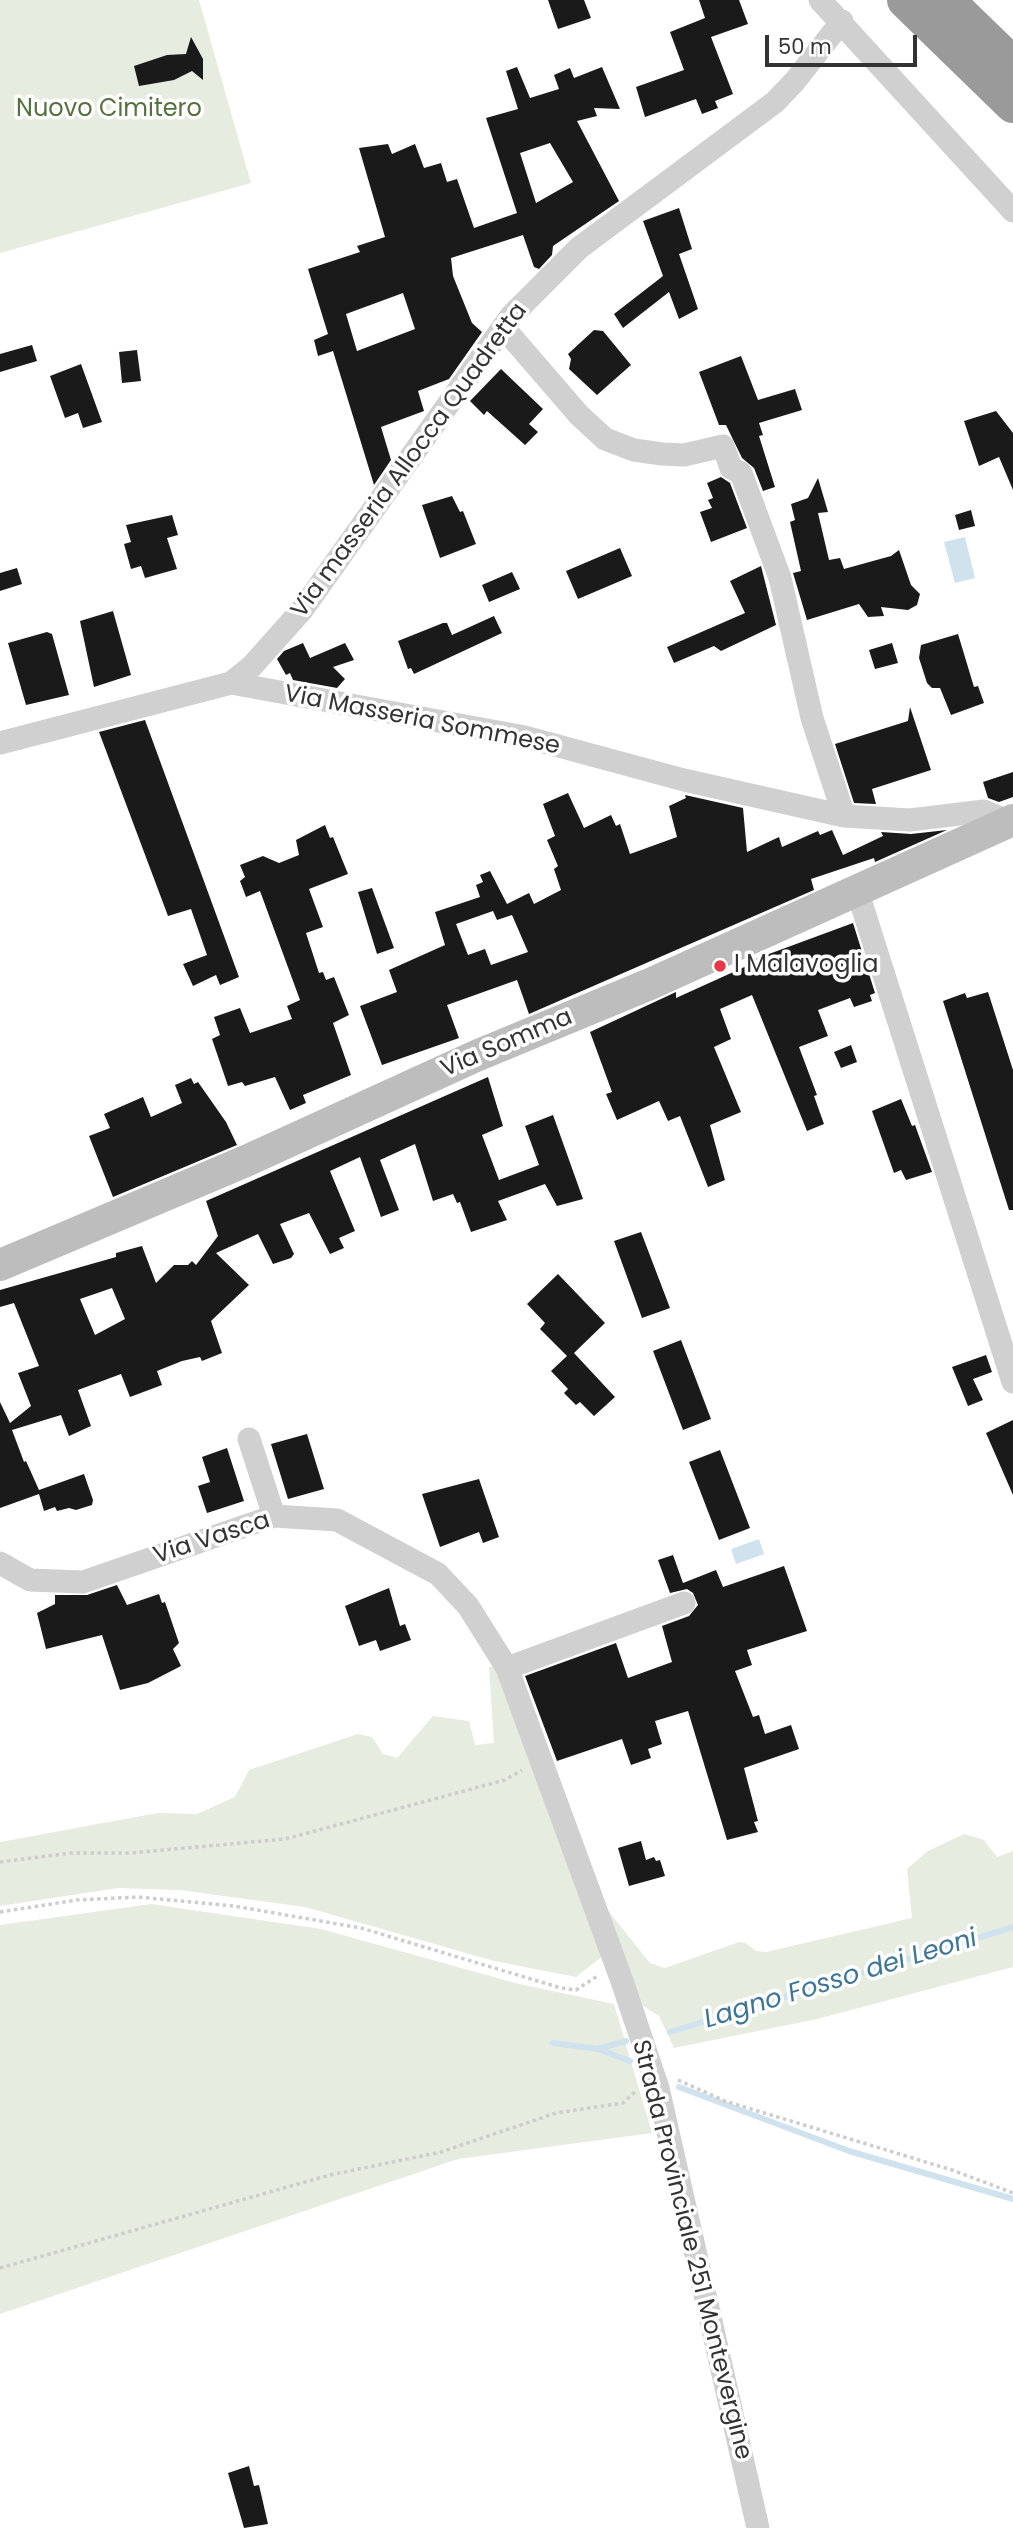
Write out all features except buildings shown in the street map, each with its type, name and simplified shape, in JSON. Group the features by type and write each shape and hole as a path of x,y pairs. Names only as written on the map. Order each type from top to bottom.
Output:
{"highway":[{"path":"906,0 1013,104"},
{"path":"945,0 1013,66"}],"street":[{"path":"820,0 1013,211"},
{"name":"Via masseria Allocca Quadretta","path":"231,684 253,666 302,610 503,327 579,248 775,102 842,21"},
{"path":"503,327 579,415 605,439 634,450 662,454 684,455 723,446 731,468 741,473 780,578 812,718 844,816"},
{"name":"Via Masseria Sommese","path":"0,743 231,684 525,737 684,780 844,816 910,820 984,811 1011,821"},
{"name":"Via Somma","path":"0,1265 246,1161 476,1056 650,984 1011,821"},
{"path":"857,890 1013,1382"},
{"path":"249,1439 274,1516"},
{"name":"Via Vasca","path":"0,1563 30,1580 83,1582 274,1516 337,1520 438,1574 468,1606 507,1668 576,1855"},
{"path":"507,1668 684,1603"},
{"name":"Strada Provinciale 251 Montevergine","path":"576,1855 651,2068 758,2528"}],"path":[{"path":"0,1862 71,1853 130,1853 285,1839 506,1780 541,1759"},
{"path":"0,1912 77,1900 138,1897 234,1906 361,1928 561,1988 576,1990 590,1984 613,1957"},
{"path":"0,2268 330,2175 441,2152 556,2113 623,2103 651,2068 725,2101 952,2170 1013,2193"}],"green space":[{"name":"Nuovo Cimitero","path":"0,0 199,0 251,183 0,253"},
{"path":"501,1665 604,1955 576,1977 494,1961 305,1907 180,1890 118,1888 0,1906 0,1842 158,1813 197,1814 235,1797 249,1770 358,1734 372,1737 383,1754 397,1758 433,1716 469,1721 475,1745 494,1743 489,1667"},
{"path":"964,1834 984,1840 997,1857 1013,1851 1013,1967 817,2019 674,2048 659,2016 643,2006 628,1975 606,1908 650,1963 665,1968 739,1942 746,1943 756,1951 766,1952 912,1918 907,1869 928,1851"},
{"path":"151,1904 321,1929 519,1984 614,2004 652,2133 458,2159 0,2314 0,1925"}],"water":[{"path":"965,537 975,578 955,583 944,542"},
{"path":"759,1539 764,1554 736,1564 731,1549"}],"waterway":[{"name":"Lagno Fosso dei Leoni","path":"670,2032 1013,1927"},
{"name":"Lagno Fosso dei Leoni","path":"598,2049 626,2041"},
{"path":"553,2043 598,2049 630,2061"},
{"path":"679,2087 849,2151 1013,2199"}],"place":[{"name":"I Malavoglia","path":"720,966"}]}
